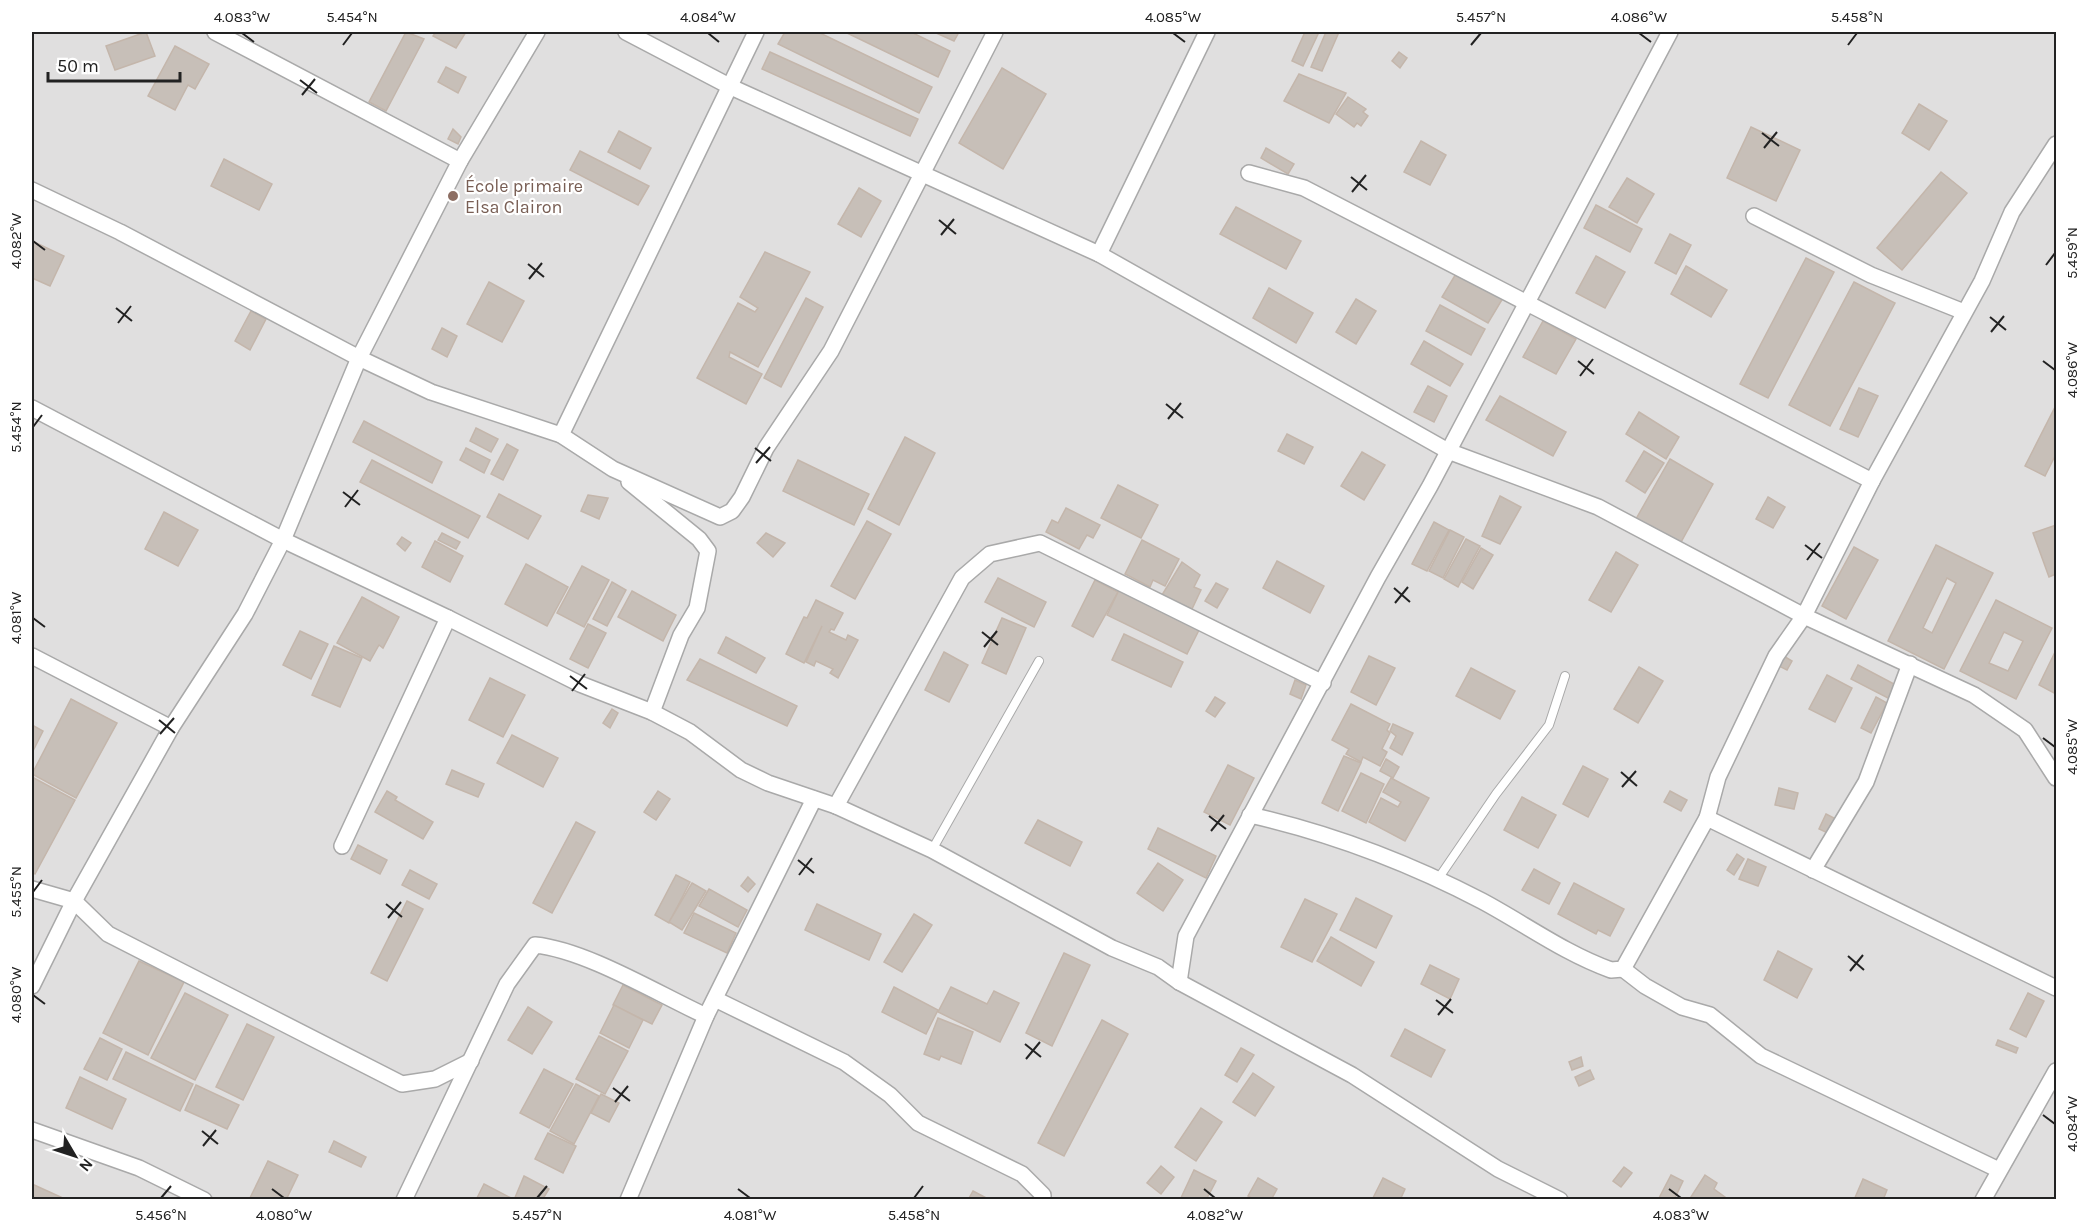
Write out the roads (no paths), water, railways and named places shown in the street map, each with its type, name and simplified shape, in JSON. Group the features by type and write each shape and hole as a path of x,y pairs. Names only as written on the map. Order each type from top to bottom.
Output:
{"street":[{"path":"215,32 460,161"},
{"path":"32,986 74,901 171,728 246,614 283,540 359,358 460,161 537,32"},
{"path":"627,32 731,87 1099,254 1448,451 1598,507 1804,616 1974,695 2025,730 2041,750 2056,778"},
{"path":"561,435 756,32"},
{"path":"613,469 720,517 732,511 742,497 766,448 831,351 865,280 995,32"},
{"path":"1099,254 1207,32"},
{"path":"1179,982 1186,936 1448,451 1670,32"},
{"path":"1623,969 1707,818 1722,766 1776,656 1804,616 1872,481 1982,281 2012,212 2056,144"},
{"path":"1249,173 1305,188 1872,481"},
{"path":"32,190 120,232 359,358 431,392 561,435 613,469 699,539 708,551 697,608 681,635 652,712"},
{"path":"1754,216 1871,275 1964,312"},
{"path":"32,408 283,540 580,684 652,712 690,732 741,770 768,783 836,806 932,850 1112,948 1158,967 1179,982 1352,1075 1498,1169 1560,1200"},
{"path":"836,806 962,578 990,554 1040,543 1323,683"},
{"path":"342,846 448,618"},
{"path":"32,656 171,728"},
{"path":"1813,870 1866,782 1910,664"},
{"path":"2041,750 2056,746"},
{"path":"628,1200 706,1017 814,799"},
{"path":"1250,815 1316,832 1438,879 1484,902 1542,938 1597,965 1611,970 1623,969 1645,986 1682,1007 1710,1015 1761,1056 1999,1170"},
{"path":"1707,818 2056,988"},
{"path":"32,889 74,901 108,934 402,1084 435,1079 471,1061"},
{"path":"404,1200 507,984 535,945 557,947 706,1017"},
{"path":"715,999 844,1062 890,1095 918,1123 1022,1174 1043,1195 1043,1200"},
{"path":"1983,1200 2056,1071"},
{"path":"32,1130 139,1168 204,1200"}],"lane":[{"path":"932,850 1039,661"},
{"path":"1438,879 1496,794 1549,725 1565,675"}],"place":[{"name":"École primaire Elsa Clairon","path":"453,196"}]}
